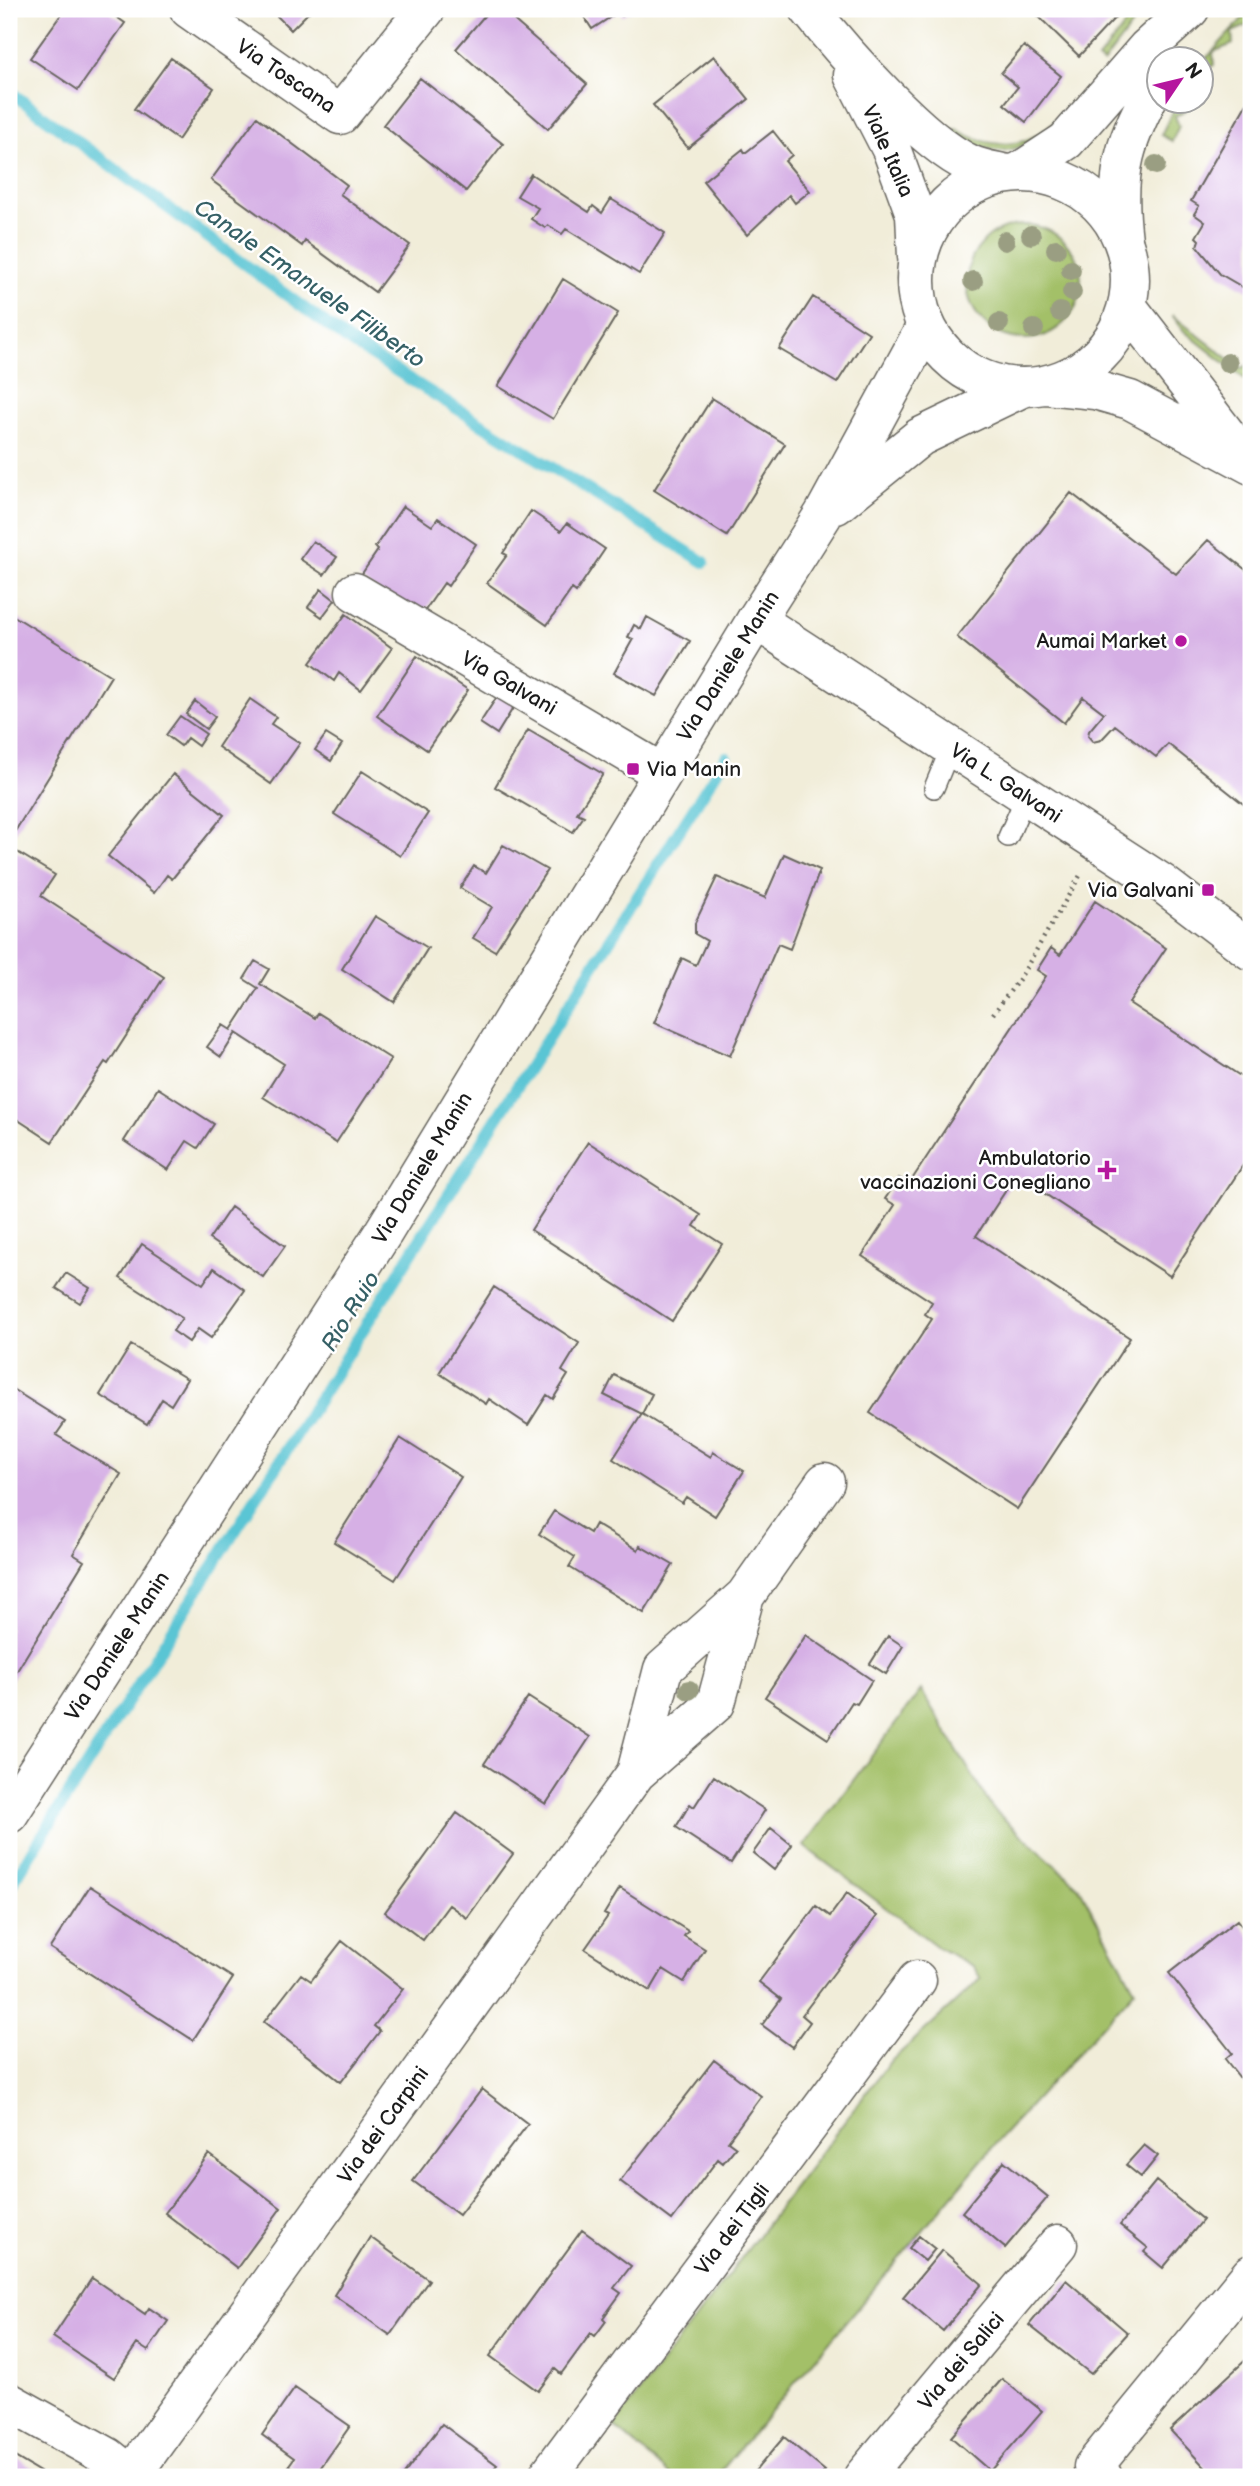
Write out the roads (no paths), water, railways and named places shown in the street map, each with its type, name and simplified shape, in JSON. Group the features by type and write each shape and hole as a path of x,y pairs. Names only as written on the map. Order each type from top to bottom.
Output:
{"street":[{"name":"Via Toscana","path":"189,9 340,115 425,9"},
{"name":"Viale Italia","path":"809,9 838,46 944,149 971,165 1013,173"},
{"path":"1190,9 1147,48 1066,141 1013,173 977,183 949,202 929,227 918,262 917,295 926,326 945,353 971,374 995,384 1095,390 1130,400 1250,464"},
{"path":"1178,46 1201,9"},
{"name":"Viale Italia","path":"838,46 892,151 915,214 918,262"},
{"path":"1035,386 1074,375 1098,357 1116,334 1127,306 1130,284 1118,183 1124,154 1144,109"},
{"path":"1013,173 1057,178 1079,188 1104,211 1123,240"},
{"path":"1127,306 1250,464"},
{"name":"Via Daniele Manin","path":"9,1814 383,1233 662,773 823,515 926,326"},
{"name":"Via Daniele Manin","path":"823,515 920,437 1035,386"},
{"name":"Via Galvani","path":"355,592 662,773"},
{"name":"Via L. Galvani","path":"756,620 1163,884 1251,951"},
{"name":"Via dei Carpini","path":"636,1773 663,1669 745,1596 825,1482"},
{"name":"Via dei Carpini","path":"132,2477 636,1773 716,1703 745,1596"},
{"name":"Via dei Tigli","path":"547,2477 917,1980"},
{"name":"Via dei Salici","path":"863,2477 1058,2244"},
{"path":"1103,2477 1093,2467 1251,2274"},
{"path":"9,2402 108,2457 132,2477"}],"lane":[{"path":"934,788 951,747"},
{"path":"1008,837 1026,796"}],"waterway":[{"name":"Canale Emanuele Filiberto","path":"9,91 353,344 704,562"},
{"name":"Rio Ruio","path":"9,1888 726,757"}],"place":[{"name":"Aumai Market","path":"1181,641"},
{"name":"Via Manin","path":"633,769"},
{"name":"Via Galvani","path":"1208,890"},
{"name":"Ambulatorio vaccinazioni Conegliano","path":"1107,1170"}]}
